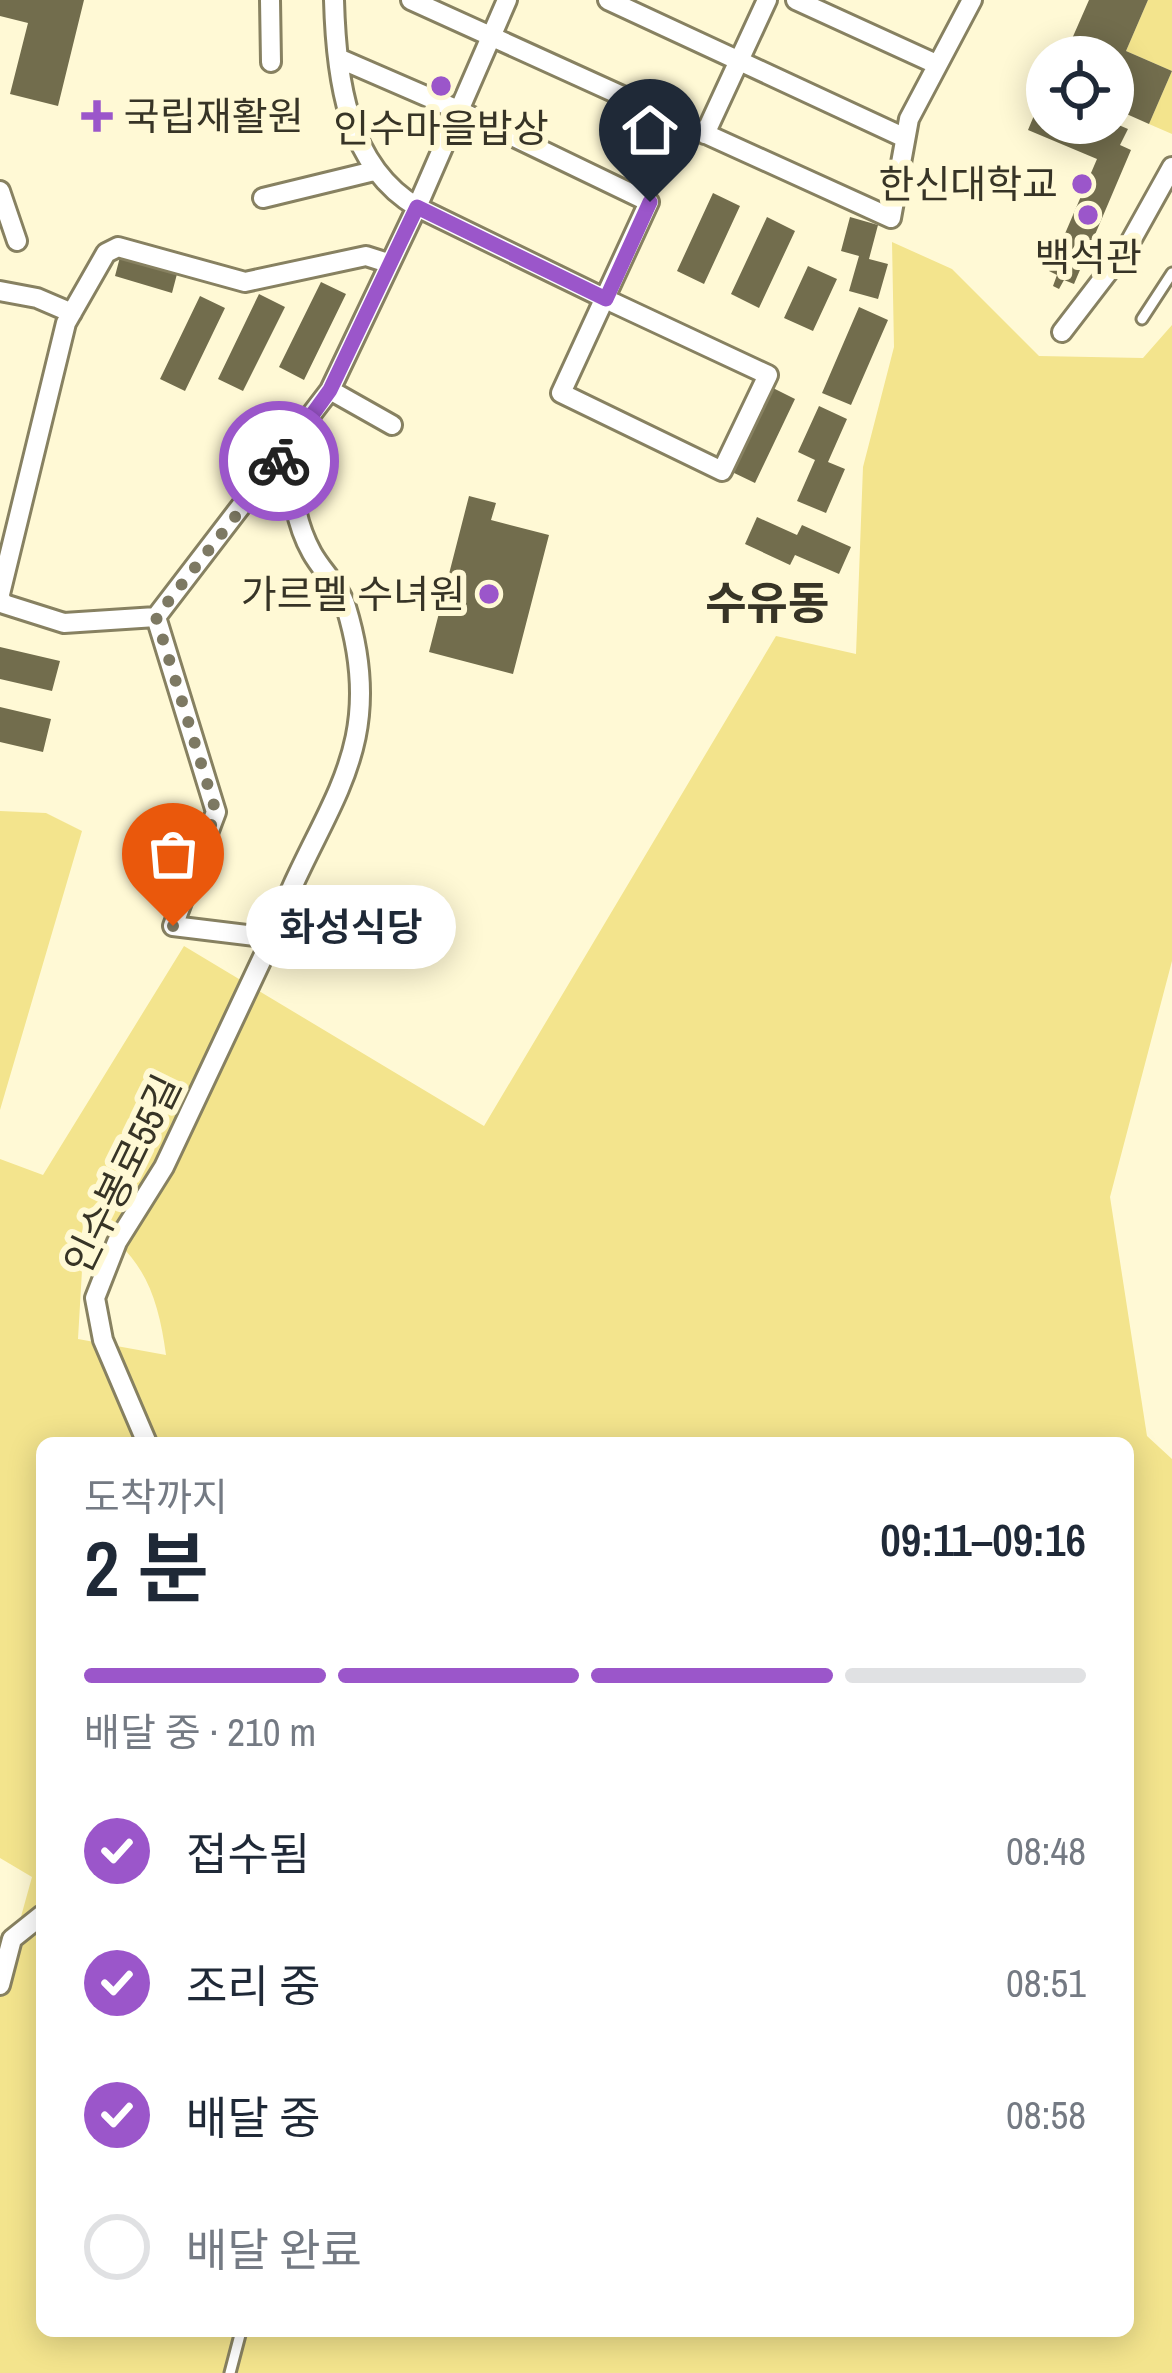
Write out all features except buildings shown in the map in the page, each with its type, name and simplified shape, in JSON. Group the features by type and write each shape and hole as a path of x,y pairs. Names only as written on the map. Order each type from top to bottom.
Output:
{"street":[{"path":"271,0 271,62"},
{"path":"334,0 338,58 347,110 374,171 388,190 417,207 606,299 768,375 722,471 561,393 606,299 650,202 338,58"},
{"path":"411,0 891,218 903,137 972,0"},
{"path":"388,263 366,256 245,281 118,247 106,253 72,313 0,596 4,604 64,622 156,617 330,390 417,207 507,0"},
{"path":"608,0 903,137"},
{"path":"705,134 767,0"},
{"path":"796,0 936,64"},
{"path":"1062,332 1128,246 1172,167"},
{"path":"263,199 374,171"},
{"path":"0,191 17,241"},
{"path":"0,291 37,298 72,313"},
{"path":"330,390 392,424"},
{"name":"인수봉로55길","path":"144,1437 103,1340 95,1298 117,1242 164,1167 351,766 361,705 357,647 344,600 310,550 291,494 291,446"},
{"path":"156,617 216,812 173,926 272,938"},
{"path":"0,1985 12,1939 36,1920"}],"lane":[{"path":"1142,319 1172,273"},
{"path":"230,2373 239,2337"}],"shaded area":[{"path":"1148,0 1172,0 1172,71 1134,54 1132,36"},
{"path":"1172,71 1172,134 1149,124"},
{"path":"892,242 952,269 1039,356 1143,358 1172,325 1172,961 1110,1197 1147,1436 1172,1459 1172,2373 0,2373 0,1954 12,1949 32,1877 0,1858 0,1159 43,1175 184,946 484,1126 776,636 856,654 863,467 894,347","holes":["85,1219 105,1232 144,1276 166,1355 78,1339"]},
{"path":"0,811 46,813 82,831 0,1110"}],"way so far":[{"path":"173,926 216,812 156,617 279,461"}],"place":[{"name":"인수마을밥상","path":"441,86"},
{"name":"국립재활원","path":"97,116"},
{"name":"한신대학교","path":"1082,184"},
{"name":"백석관","path":"1088,215"},
{"name":"가르멜 수녀원","path":"489,594"},
{"name":"화성식당","path":"173,926"}],"district":[{"name":"수유동","path":"767,603"}],"route":[{"path":"279,461 330,390 417,207 606,299 650,202"}]}
